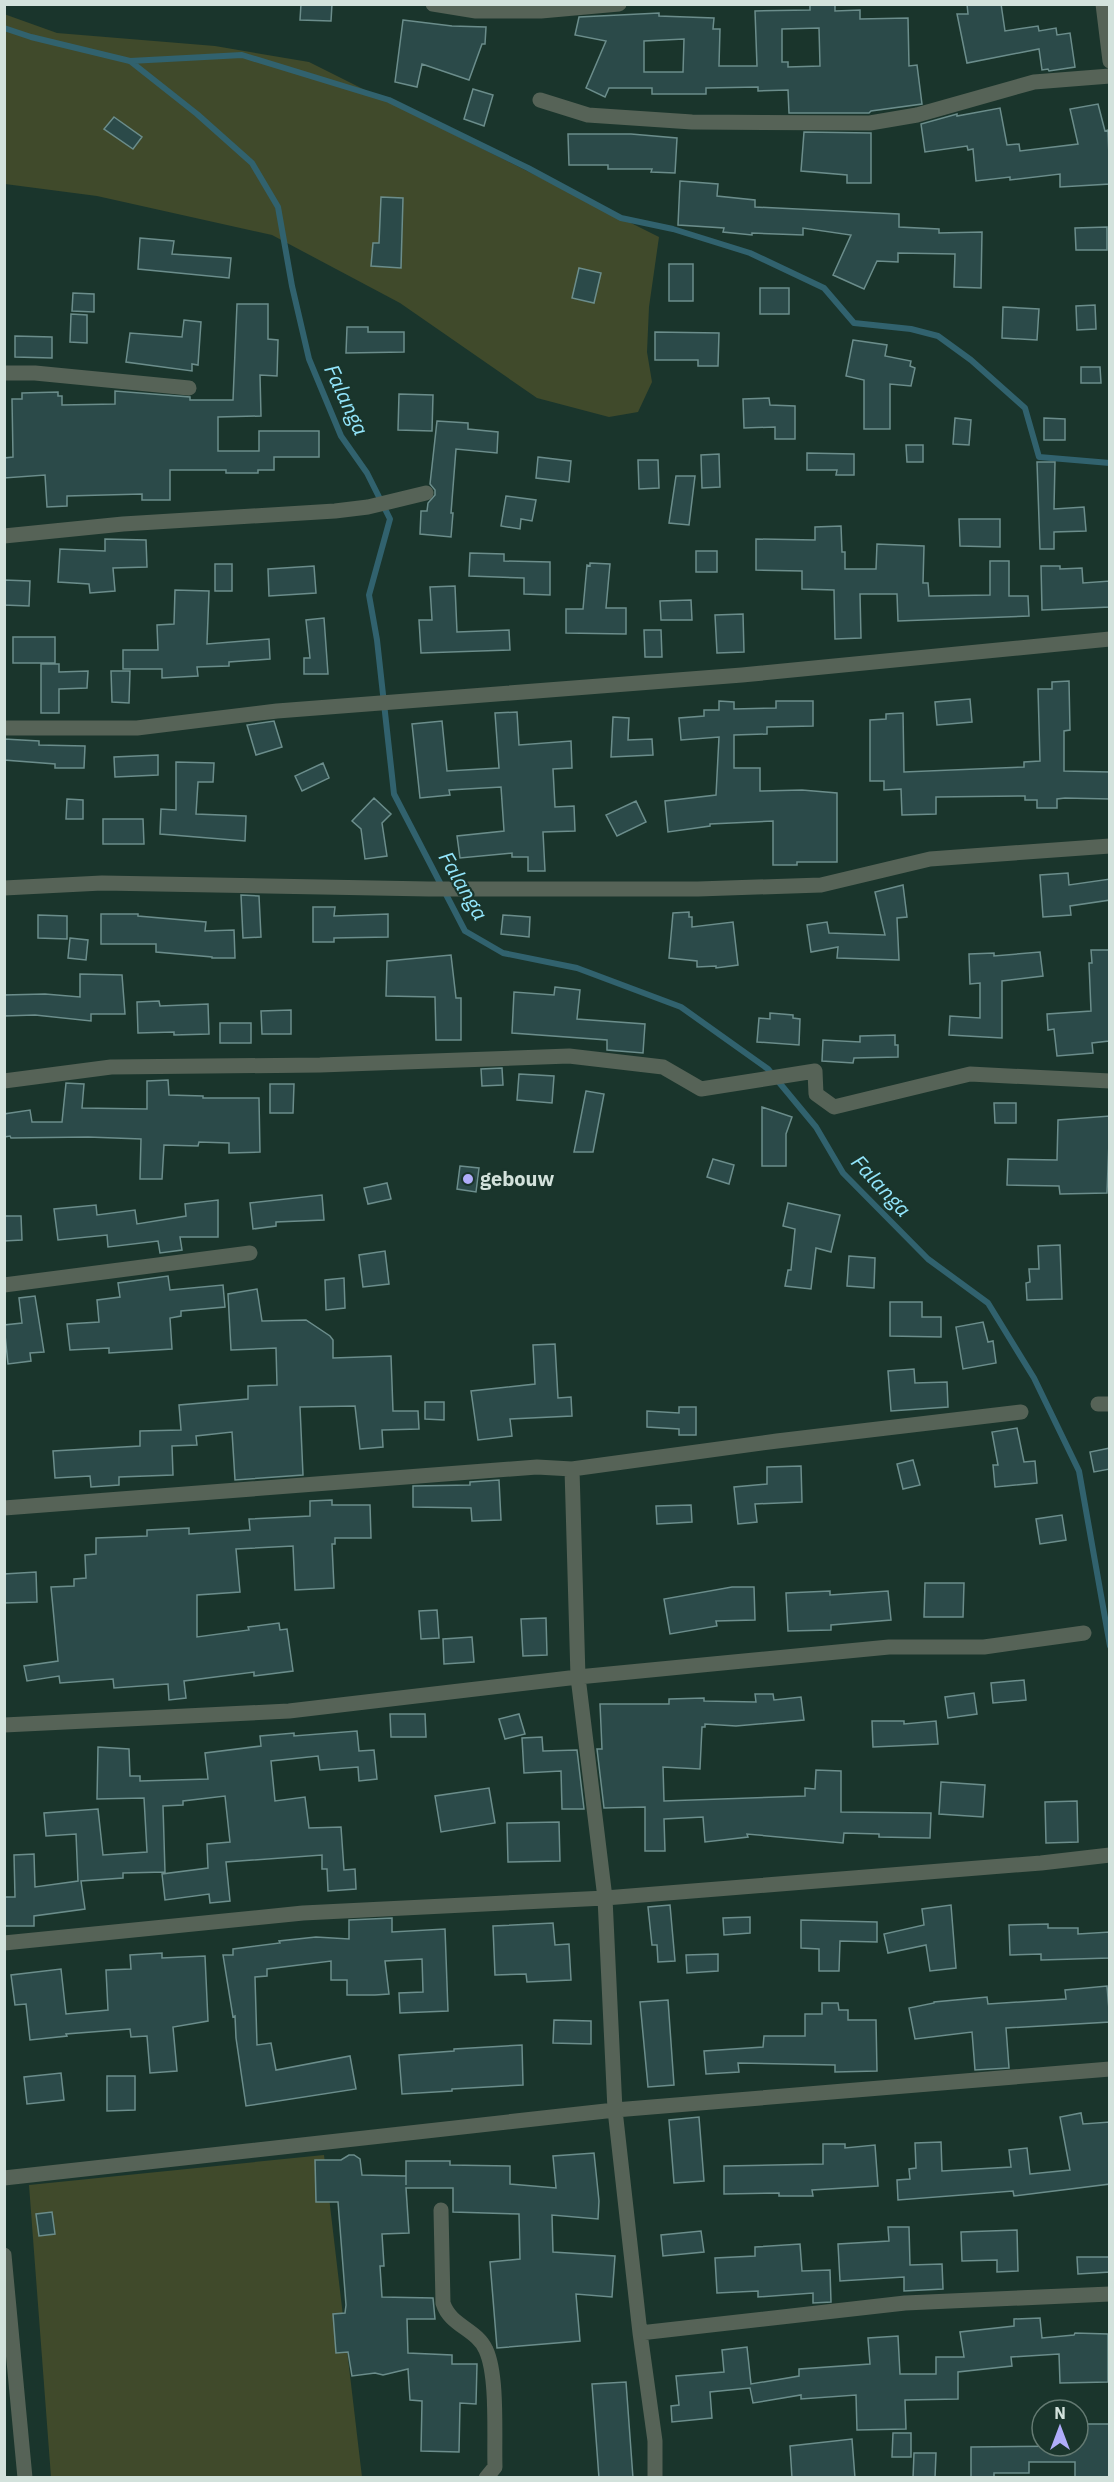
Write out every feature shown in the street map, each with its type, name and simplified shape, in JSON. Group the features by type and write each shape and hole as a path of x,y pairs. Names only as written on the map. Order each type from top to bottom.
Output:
{"street":[{"path":"433,4 476,11 541,11 619,4"},
{"path":"1103,4 1110,61"},
{"path":"540,100 588,115 692,122 870,123 917,115 1034,82 1110,76"},
{"path":"4,373 189,388"},
{"path":"4,536 123,524 335,511 368,507 426,493"},
{"path":"4,728 137,728 277,711 742,675 1110,639"},
{"path":"4,888 102,883 429,889 698,889 821,885 930,859 1110,846"},
{"path":"4,1081 111,1067 320,1065 569,1056 663,1067 701,1089 789,1073 815,1071 816,1094 834,1107 970,1074 1110,1081"},
{"path":"4,1285 250,1253"},
{"path":"4,1508 537,1467 572,1469 777,1441 1021,1412"},
{"path":"572,1469 578,1677 605,1898 615,2110 640,2333 655,2441 655,2478"},
{"path":"4,1725 289,1711 578,1677 889,1647 984,1647 1084,1633"},
{"path":"4,1943 303,1913 605,1898 1041,1863 1110,1855"},
{"path":"4,2178 615,2110 1110,2069"},
{"path":"441,2210 445,2309 447,2315 473,2334 486,2349 492,2376 495,2467 486,2478"},
{"path":"4,2255 10,2375 25,2478"},
{"path":"640,2333 905,2303 1110,2294"}],"green space":[{"path":"4,14 57,33 215,46 309,62 659,237 649,307 647,352 652,382 638,412 609,417 537,398 400,303 272,235 97,196 5,184"},
{"path":"324,2155 362,2477 51,2477 29,2185"}],"building":[{"path":"301,4 332,4 331,21 300,20"},
{"path":"810,4 835,4 835,11 860,10 860,19 908,18 909,66 917,65 922,104 869,113 789,113 788,90 758,91 758,87 706,88 706,94 652,94 652,88 609,88 605,97 586,88 606,41 575,35 579,17 659,13 659,16 714,18 713,29 720,29 719,66 757,66 755,11 810,10","holes":["819,28 820,66 788,67 788,62 782,62 782,29","684,39 683,72 644,72 644,41"]},
{"path":"967,4 1001,4 1005,31 1038,26 1039,31 1056,28 1057,35 1070,33 1075,67 1042,70 1039,49 967,63 957,14 968,14"},
{"path":"403,20 452,26 486,27 485,44 482,44 469,80 422,64 417,87 395,82"},
{"path":"473,89 493,95 484,126 464,119"},
{"path":"1098,104 1105,131 1108,130 1110,184 1060,187 1060,174 1010,180 1010,177 976,181 973,149 968,150 967,146 925,152 921,124 957,114 957,116 1000,108 1007,145 1019,144 1020,151 1078,144 1070,109"},
{"path":"114,117 142,137 133,149 104,129"},
{"path":"804,132 871,133 871,183 847,183 847,175 801,171"},
{"path":"568,134 631,134 677,138 675,173 651,172 652,169 608,169 608,165 569,165"},
{"path":"680,181 718,184 717,196 755,200 755,207 899,214 899,227 939,229 939,233 982,232 981,288 954,287 955,254 898,253 898,262 877,261 864,289 833,275 851,235 803,228 803,235 752,233 752,235 723,232 724,228 678,225"},
{"path":"381,197 403,198 401,268 371,266 373,243 379,243"},
{"path":"1107,227 1107,250 1076,250 1075,228"},
{"path":"140,238 174,241 172,254 231,258 229,278 138,269"},
{"path":"669,264 693,264 693,301 669,301"},
{"path":"579,268 601,273 594,303 572,298"},
{"path":"760,288 789,288 789,314 760,314"},
{"path":"73,293 94,294 94,312 72,311"},
{"path":"237,304 268,304 268,339 278,340 277,376 260,375 261,416 218,417 218,451 259,451 259,431 319,431 319,457 274,457 274,470 258,470 258,473 226,473 226,470 170,470 170,500 142,500 142,494 67,496 67,506 47,507 45,475 4,478 4,458 13,457 12,399 22,399 22,393 58,392 58,396 62,396 62,405 115,404 115,391 190,397 190,400 233,400"},
{"path":"1095,305 1096,329 1077,330 1076,306"},
{"path":"1003,307 1039,309 1037,340 1002,338"},
{"path":"71,314 87,315 87,343 70,342"},
{"path":"184,320 201,322 198,365 192,364 192,371 126,362 130,333 182,337"},
{"path":"347,327 368,327 368,332 404,332 404,352 346,353"},
{"path":"655,332 719,333 718,366 698,366 698,360 655,360"},
{"path":"15,336 52,337 52,358 15,357"},
{"path":"853,340 887,345 885,356 911,361 910,366 915,368 911,386 890,384 890,429 864,429 864,380 846,376"},
{"path":"1081,367 1100,367 1101,383 1081,383"},
{"path":"399,394 433,395 432,431 398,430"},
{"path":"769,398 770,405 795,406 795,439 775,439 775,427 744,428 743,399"},
{"path":"955,418 971,420 969,445 953,444"},
{"path":"1044,418 1065,419 1065,440 1044,440"},
{"path":"437,421 468,423 468,429 498,432 497,453 456,449 451,537 420,534 421,511 427,511 428,503 435,495 435,490 430,484"},
{"path":"906,445 923,445 923,462 907,462"},
{"path":"807,453 854,454 854,475 836,475 837,470 807,470"},
{"path":"719,454 720,487 702,488 701,455"},
{"path":"538,457 571,461 569,482 536,478"},
{"path":"638,460 658,460 659,488 639,489"},
{"path":"1037,462 1055,462 1054,509 1084,507 1086,531 1054,532 1054,549 1040,549"},
{"path":"676,476 695,476 689,525 669,523"},
{"path":"506,496 536,500 532,521 521,519 520,529 501,526"},
{"path":"959,519 1000,519 1000,547 960,546"},
{"path":"841,526 845,569 876,569 877,544 924,546 923,583 928,583 929,596 990,595 990,561 1009,561 1009,596 1028,596 1029,616 898,621 897,594 860,594 861,638 835,639 834,590 802,589 802,571 756,570 756,539 815,540 815,527"},
{"path":"105,539 146,540 147,567 113,568 115,591 90,593 89,584 58,582 60,549 105,551"},
{"path":"696,551 717,551 717,572 696,572"},
{"path":"470,553 504,554 504,561 550,562 550,595 524,594 524,578 469,576"},
{"path":"590,563 610,564 606,608 626,608 626,634 566,633 566,609 583,609 587,565 590,566"},
{"path":"215,564 232,564 232,591 215,591"},
{"path":"314,566 316,593 269,596 268,569"},
{"path":"1041,566 1060,566 1060,569 1082,568 1083,583 1110,581 1110,607 1042,610"},
{"path":"4,580 30,581 29,606 4,605"},
{"path":"455,586 457,632 509,630 510,650 421,653 419,620 432,620 430,587"},
{"path":"175,590 209,591 207,644 269,639 270,659 229,662 229,666 197,667 198,676 162,678 162,669 123,669 123,650 158,650 157,625 174,624"},
{"path":"691,600 692,620 661,620 660,601"},
{"path":"743,614 744,652 717,653 715,615"},
{"path":"324,618 328,674 304,674 304,658 310,658 306,620"},
{"path":"644,630 661,630 662,657 645,657"},
{"path":"13,637 55,637 55,663 13,663"},
{"path":"41,664 59,664 59,672 88,671 87,688 59,689 59,713 41,713"},
{"path":"111,671 130,671 129,703 112,702"},
{"path":"1069,681 1070,730 1064,731 1064,771 1110,772 1110,799 1065,798 1057,799 1057,808 1037,808 1037,800 1025,800 1025,796 936,797 936,814 902,815 901,789 884,790 884,781 870,781 870,720 886,719 886,714 903,713 904,772 1024,767 1024,762 1040,761 1038,689 1052,689 1052,682"},
{"path":"970,699 972,722 937,725 935,702"},
{"path":"719,701 734,702 734,709 776,708 776,701 813,701 813,726 767,727 767,734 734,735 734,768 760,768 760,791 802,790 837,793 837,862 797,862 797,865 773,865 773,821 710,824 710,826 668,832 665,801 716,795 719,737 681,740 679,718 704,716 704,710 719,710"},
{"path":"517,712 519,745 571,741 572,768 553,769 555,807 574,806 575,831 543,832 545,871 528,871 528,857 512,857 512,853 460,858 457,836 504,831 501,787 449,790 450,795 420,798 412,724 442,721 447,771 499,768 495,713"},
{"path":"613,717 629,718 628,740 652,739 653,755 611,757"},
{"path":"274,721 282,747 256,755 247,725"},
{"path":"4,739 39,741 39,745 85,746 84,768 55,768 55,764 4,760"},
{"path":"158,755 158,775 115,777 114,757"},
{"path":"176,762 214,763 213,782 198,782 196,814 246,816 245,841 160,834 161,809 176,810"},
{"path":"323,763 329,778 302,791 295,776"},
{"path":"374,798 391,814 382,823 387,856 365,859 361,829 352,821"},
{"path":"67,799 83,800 83,819 66,819"},
{"path":"636,801 646,822 617,836 606,815"},
{"path":"103,819 143,819 144,844 103,844"},
{"path":"1068,873 1069,885 1110,879 1110,900 1070,906 1071,915 1043,917 1040,875"},
{"path":"903,885 907,917 897,918 899,960 837,958 838,947 811,952 807,925 827,922 829,933 885,935 875,892"},
{"path":"241,895 259,896 261,937 243,938"},
{"path":"313,907 335,907 334,916 388,914 388,937 334,938 334,942 313,942"},
{"path":"689,912 689,917 692,917 692,927 733,922 738,965 716,968 716,966 697,967 697,961 669,958 673,913"},
{"path":"101,914 138,914 138,916 206,922 205,931 234,930 235,958 156,952 156,944 101,944"},
{"path":"38,915 67,916 67,939 38,938"},
{"path":"503,915 530,917 529,937 501,934"},
{"path":"70,938 88,940 86,960 68,958"},
{"path":"1091,950 1110,950 1109,1041 1092,1043 1093,1053 1057,1056 1054,1029 1048,1030 1047,1014 1091,1011 1089,963 1092,963"},
{"path":"1040,952 1043,976 1002,981 1002,1038 949,1035 950,1016 980,1018 980,983 970,984 969,954 994,953 994,956"},
{"path":"451,955 456,998 461,998 461,1040 436,1040 435,997 386,996 387,961"},
{"path":"80,974 122,975 125,1014 91,1014 91,1021 35,1015 4,1016 4,995 45,994 80,997"},
{"path":"555,987 580,990 577,1019 645,1024 643,1053 607,1050 607,1040 512,1033 514,992 554,995"},
{"path":"159,1001 160,1006 208,1004 209,1034 138,1033 137,1002"},
{"path":"291,1010 291,1034 262,1034 261,1011"},
{"path":"770,1013 793,1015 793,1018 800,1019 799,1045 757,1042 759,1018 770,1019"},
{"path":"220,1023 251,1023 251,1043 220,1043"},
{"path":"895,1035 898,1057 854,1058 853,1063 822,1061 823,1040 860,1042 860,1036"},
{"path":"502,1068 503,1085 482,1086 481,1069"},
{"path":"519,1074 554,1076 552,1103 517,1100"},
{"path":"168,1080 169,1095 203,1096 203,1098 259,1098 260,1152 229,1153 229,1143 199,1142 198,1146 164,1145 162,1179 140,1179 141,1139 4,1137 4,1114 30,1110 32,1122 62,1122 66,1083 84,1084 82,1108 147,1109 147,1081"},
{"path":"270,1084 294,1084 293,1113 270,1113"},
{"path":"586,1091 604,1094 593,1152 574,1152"},
{"path":"994,1103 1016,1103 1016,1123 995,1123"},
{"path":"762,1107 792,1117 786,1134 786,1166 762,1166"},
{"path":"1110,1116 1107,1193 1060,1194 1059,1186 1007,1185 1008,1159 1057,1160 1058,1120"},
{"path":"713,1159 734,1165 729,1184 707,1177"},
{"name":"gebouw","path":"460,1166 479,1168 476,1192 457,1189"},
{"path":"387,1183 391,1199 368,1204 364,1188"},
{"path":"322,1195 324,1220 276,1222 276,1226 253,1229 250,1203"},
{"path":"218,1200 218,1237 180,1237 182,1250 160,1253 158,1241 108,1247 107,1235 58,1240 54,1209 96,1205 97,1215 135,1210 137,1224 186,1216 185,1204"},
{"path":"788,1203 840,1215 831,1252 816,1248 811,1289 785,1286 788,1270 791,1270 795,1229 783,1226"},
{"path":"4,1216 21,1216 22,1240 4,1241"},
{"path":"1060,1245 1062,1299 1027,1300 1026,1283 1030,1282 1029,1269 1039,1269 1038,1246"},
{"path":"385,1251 389,1284 363,1287 359,1255"},
{"path":"849,1256 875,1258 874,1288 847,1286"},
{"path":"168,1276 170,1290 223,1285 225,1307 181,1311 181,1316 170,1318 172,1349 109,1353 109,1348 70,1350 67,1324 99,1322 97,1300 120,1297 118,1283"},
{"path":"344,1278 345,1308 326,1310 325,1280"},
{"path":"257,1289 262,1321 306,1320 333,1340 333,1358 391,1356 393,1411 418,1411 419,1429 382,1430 383,1447 360,1449 355,1406 300,1407 303,1475 235,1480 232,1432 196,1436 197,1445 172,1446 173,1475 119,1477 119,1485 91,1487 90,1476 55,1478 53,1451 140,1446 140,1431 181,1430 179,1405 248,1399 248,1386 277,1385 276,1348 231,1350 228,1294"},
{"path":"35,1296 44,1352 30,1353 31,1361 8,1364 4,1325 22,1323 19,1298"},
{"path":"890,1302 922,1302 922,1317 941,1317 941,1337 890,1336"},
{"path":"983,1322 988,1342 993,1341 996,1363 963,1369 956,1327"},
{"path":"555,1344 558,1398 571,1397 572,1416 510,1419 512,1436 478,1440 471,1391 535,1384 533,1345"},
{"path":"914,1369 915,1383 947,1382 948,1407 891,1411 888,1371"},
{"path":"425,1402 444,1402 444,1420 425,1419"},
{"path":"679,1407 696,1407 696,1435 679,1435 679,1429 647,1427 647,1411 679,1413"},
{"path":"1017,1428 1024,1462 1035,1461 1037,1483 995,1487 993,1465 998,1465 992,1432"},
{"path":"1110,1448 1110,1469 1094,1472 1090,1452"},
{"path":"913,1460 920,1485 903,1489 897,1464"},
{"path":"801,1466 802,1502 755,1504 757,1522 738,1524 734,1487 767,1484 767,1467"},
{"path":"499,1480 501,1520 472,1521 471,1508 413,1507 413,1486 470,1485 470,1482"},
{"path":"332,1500 332,1505 370,1505 371,1538 335,1538 335,1544 332,1544 334,1588 295,1590 293,1546 236,1549 240,1592 197,1595 197,1637 249,1630 248,1627 279,1623 280,1630 287,1629 293,1671 254,1676 254,1672 184,1681 186,1698 169,1700 168,1684 114,1688 113,1679 60,1683 59,1676 27,1681 24,1666 58,1661 51,1587 74,1586 74,1579 86,1578 85,1555 96,1554 96,1538 147,1536 147,1530 189,1528 189,1534 250,1530 249,1519 310,1516 310,1501"},
{"path":"691,1505 692,1522 657,1524 656,1506"},
{"path":"1062,1515 1066,1540 1040,1544 1036,1519"},
{"path":"36,1572 37,1602 4,1603 4,1574"},
{"path":"925,1583 964,1583 963,1617 924,1617"},
{"path":"732,1587 754,1587 755,1620 716,1621 717,1626 670,1634 664,1599"},
{"path":"830,1591 830,1595 888,1591 891,1620 831,1625 831,1630 788,1631 786,1593"},
{"path":"437,1610 439,1638 421,1639 419,1611"},
{"path":"546,1618 547,1655 523,1656 521,1619"},
{"path":"472,1637 474,1662 444,1664 443,1639"},
{"path":"1024,1680 1026,1700 993,1703 991,1683"},
{"path":"974,1693 977,1714 948,1718 945,1697"},
{"path":"755,1694 773,1694 774,1700 801,1697 804,1720 736,1726 705,1724 705,1727 702,1727 700,1769 663,1767 664,1801 805,1796 805,1788 815,1789 816,1770 841,1771 841,1812 931,1813 930,1838 879,1837 879,1834 844,1833 843,1843 747,1834 748,1837 705,1842 703,1817 664,1819 665,1851 645,1851 645,1807 604,1808 597,1749 602,1749 600,1704 669,1704 669,1699 704,1698 704,1701 756,1702"},
{"path":"390,1714 425,1714 426,1737 391,1737"},
{"path":"519,1714 525,1734 505,1739 499,1719"},
{"path":"872,1721 904,1721 904,1724 936,1721 938,1744 873,1747"},
{"path":"357,1731 359,1751 374,1750 377,1779 359,1781 358,1767 320,1770 318,1756 271,1761 275,1801 305,1797 309,1828 341,1827 344,1870 355,1869 356,1889 328,1891 327,1869 322,1869 322,1855 226,1862 230,1901 210,1903 209,1894 165,1900 162,1874 208,1868 207,1844 230,1842 225,1796 183,1801 183,1805 163,1806 165,1872 123,1873 123,1878 81,1881 85,1909 34,1916 34,1926 4,1926 4,1897 15,1897 14,1855 34,1854 35,1887 78,1881 76,1834 46,1836 44,1813 98,1809 103,1855 147,1852 144,1798 97,1799 98,1747 129,1749 130,1776 140,1776 140,1781 208,1779 205,1753 261,1746 260,1736"},
{"path":"542,1737 543,1751 577,1750 584,1809 562,1809 561,1771 524,1773 522,1738"},
{"path":"941,1782 985,1785 983,1817 939,1814"},
{"path":"489,1788 495,1823 441,1832 435,1796"},
{"path":"1077,1801 1078,1842 1046,1843 1045,1802"},
{"path":"559,1822 560,1861 508,1862 507,1823"},
{"path":"670,1905 675,1961 658,1962 657,1945 652,1945 648,1907"},
{"path":"951,1905 956,1968 930,1971 926,1945 888,1953 884,1934 924,1925 922,1909"},
{"path":"750,1917 750,1933 724,1935 723,1918"},
{"path":"392,1918 392,1932 445,1929 448,2011 400,2013 399,1993 423,1992 422,1959 385,1961 389,1994 375,1995 347,1995 347,1980 331,1980 331,1961 267,1969 267,1976 255,1977 257,2045 271,2043 276,2070 350,2056 356,2089 246,2106 235,2016 233,2017 223,1955 233,1955 233,1949 280,1943 279,1941 316,1937 349,1939 349,1920"},
{"path":"801,1920 877,1922 877,1942 840,1941 839,1971 819,1971 819,1949 801,1948"},
{"path":"553,1923 555,1945 569,1944 571,1980 527,1982 526,1974 495,1975 493,1926"},
{"path":"1048,1924 1048,1928 1078,1928 1078,1934 1110,1932 1110,1958 1041,1960 1041,1954 1010,1955 1009,1925"},
{"path":"162,1953 162,1958 205,1956 208,2021 173,2027 177,2071 150,2073 147,2036 131,2037 130,2029 66,2034 67,2036 30,2040 26,2004 15,2005 11,1975 61,1969 66,2014 108,2010 106,1970 131,1969 130,1955"},
{"path":"718,1954 718,1971 687,1973 686,1955"},
{"path":"1107,1986 1110,2022 1006,2028 1009,2068 975,2070 972,2032 915,2039 909,2008 934,2002 987,1997 988,2004 1066,1999 1065,1990"},
{"path":"668,2000 674,2085 648,2087 640,2002"},
{"path":"822,2003 838,2003 839,2010 848,2010 848,2020 876,2020 877,2071 835,2072 835,2065 738,2063 739,2072 706,2074 704,2051 763,2047 764,2036 805,2036 805,2014 822,2014"},
{"path":"554,2020 591,2021 591,2044 553,2043"},
{"path":"522,2045 523,2085 402,2094 399,2055"},
{"path":"61,2073 64,2100 27,2104 24,2077"},
{"path":"107,2076 135,2076 135,2110 107,2111"},
{"path":"1081,2113 1083,2124 1110,2122 1110,2184 1014,2196 1013,2191 898,2200 897,2180 910,2179 909,2169 916,2168 915,2143 941,2142 942,2171 1011,2167 1009,2150 1027,2148 1030,2174 1070,2170 1060,2117"},
{"path":"699,2117 704,2181 674,2183 669,2120"},
{"path":"823,2144 845,2144 845,2148 875,2145 878,2186 812,2190 813,2196 779,2196 779,2193 724,2194 724,2166 823,2164"},
{"path":"594,2153 599,2201 598,2219 552,2215 553,2252 615,2256 612,2297 576,2294 580,2341 497,2348 490,2262 520,2259 519,2214 453,2212 453,2188 406,2188 409,2233 382,2234 384,2266 380,2266 382,2297 433,2298 435,2319 407,2319 408,2353 452,2355 452,2364 477,2364 476,2404 460,2403 459,2452 421,2451 422,2401 410,2400 408,2369 383,2375 375,2373 352,2376 348,2352 336,2353 333,2314 345,2313 346,2305 338,2202 316,2202 315,2160 341,2160 354,2155 360,2159 362,2175 406,2176 406,2161 450,2161 450,2165 510,2166 510,2184 556,2188 553,2156"},
{"path":"52,2212 55,2234 39,2236 36,2214"},
{"path":"888,2227 909,2227 910,2265 942,2264 943,2289 904,2291 904,2277 840,2281 838,2244 889,2241"},
{"path":"1017,2230 1018,2271 997,2272 997,2260 962,2261 961,2232"},
{"path":"701,2231 704,2252 663,2256 661,2235"},
{"path":"800,2244 802,2271 830,2270 831,2302 813,2303 813,2293 758,2297 758,2291 717,2293 715,2258 755,2256 755,2247"},
{"path":"1077,2257 1110,2257 1110,2272 1078,2274"},
{"path":"1040,2318 1042,2338 1074,2335 1075,2333 1108,2334 1108,2382 1060,2383 1059,2354 1011,2357 1012,2366 958,2372 958,2399 905,2400 906,2429 857,2430 856,2395 801,2399 801,2395 753,2403 750,2388 710,2392 712,2418 672,2422 671,2406 679,2405 676,2376 724,2372 722,2350 747,2347 751,2384 799,2376 799,2369 870,2364 868,2338 898,2336 900,2374 936,2374 936,2357 964,2357 960,2332 1014,2326 1014,2319"},
{"path":"626,2382 633,2478 599,2478 592,2384"},
{"path":"1090,2424 1110,2424 1110,2478 1075,2478 1075,2462 1029,2462 1029,2473 994,2473 994,2478 971,2478 971,2447 1030,2446 1030,2458 1090,2458"},
{"path":"893,2433 911,2433 911,2457 892,2457"},
{"path":"852,2439 855,2478 792,2478 790,2446"},
{"path":"914,2453 936,2453 935,2478 913,2478"}],"waterway":[{"name":"Falanga","path":"4,28 31,37 130,61 197,114 252,163 278,207 292,286 309,359 341,436 367,473 390,519 369,595 377,640 394,794 465,931 503,953 577,968 681,1007 768,1069 816,1127 843,1173 928,1259 988,1303 1034,1378 1079,1471 1110,1646"},
{"path":"130,61 242,55 389,100 528,168 621,218 673,229 750,253 824,288 854,323 911,329 938,336 971,360 1025,408 1039,457 1110,463"}],"place":[{"name":"gebouw","path":"468,1179"}]}
